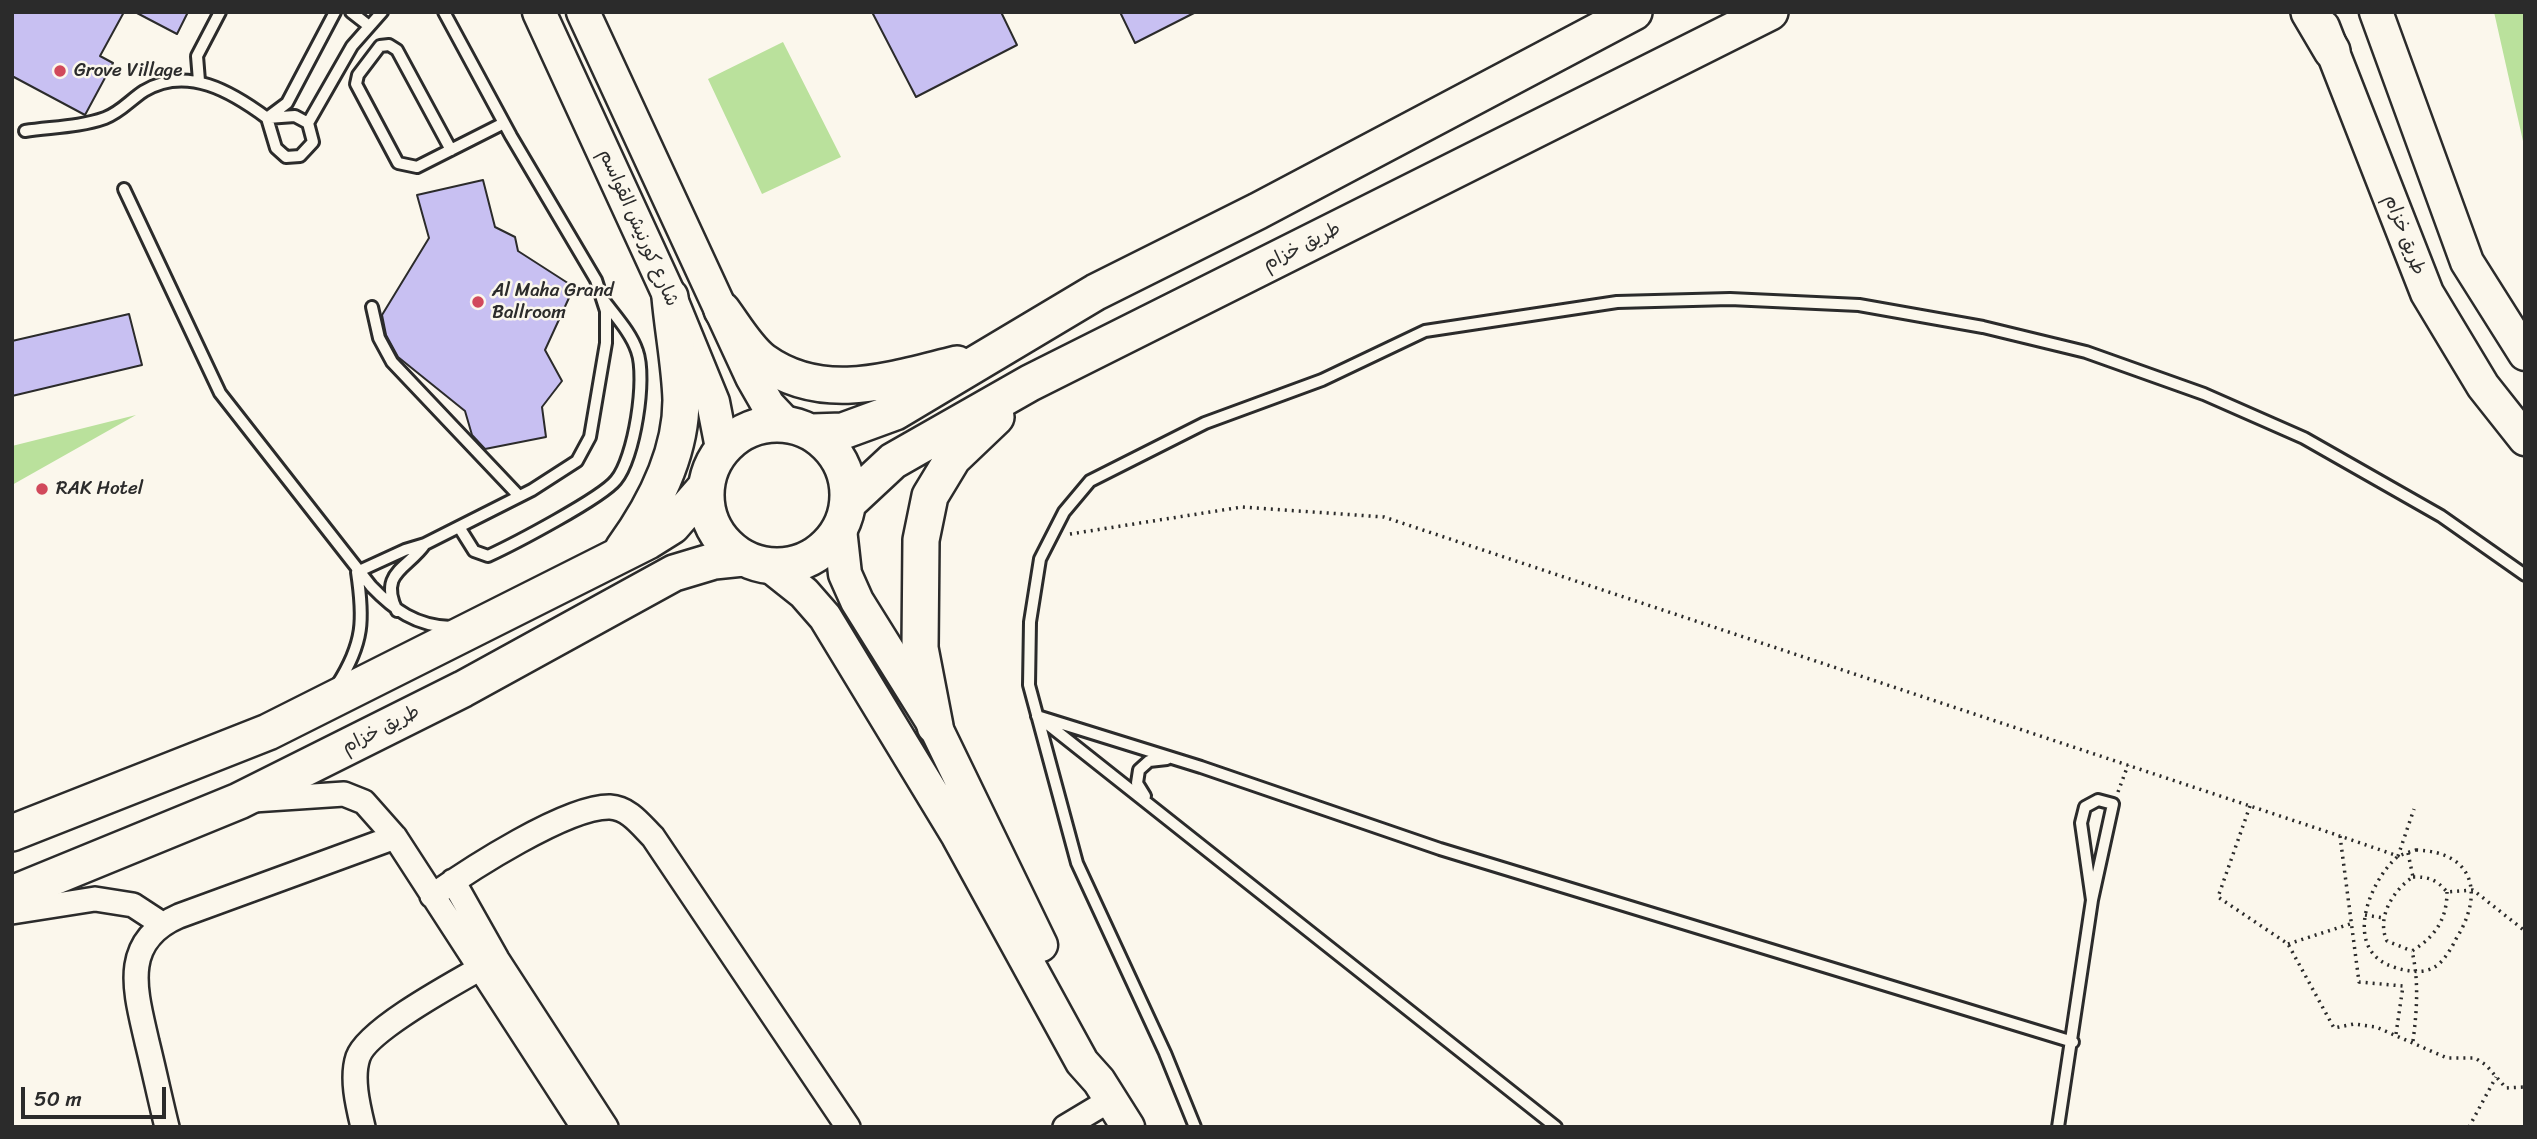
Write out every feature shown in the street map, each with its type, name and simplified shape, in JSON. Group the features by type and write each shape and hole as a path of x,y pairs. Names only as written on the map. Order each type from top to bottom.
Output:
{"main road":[{"name":"شارع كورنيش القواسم","path":"539,12 670,297 713,402 722,448"},
{"path":"583,12 763,396 798,428 833,450 846,474 845,574 857,601 934,726 1095,1058 1105,1091"},
{"path":"1128,1127 1082,1062 958,836 825,617 804,593 721,540 708,516 705,488 710,467 722,448 740,433 762,425 843,431 872,423 991,356 1096,292 1270,205 1634,12"},
{"name":"طريق خزام","path":"845,516 893,461 1030,383 1770,12"},
{"path":"2309,12 2332,51"},
{"name":"طريق خزام","path":"2318,12 2427,293 2483,386 2525,439"},
{"path":"2376,12 2467,262 2525,354"},
{"path":"618,557 650,511 665,477 675,442 681,401 670,297"},
{"path":"722,310 761,359 798,382 828,386 862,384 991,356"},
{"path":"934,726 920,648 921,540 930,496 953,458 1030,383"},
{"path":"12,833 268,732 317,708 495,615 618,557 671,526 705,488"},
{"path":"757,562 798,564 822,551 845,516"},
{"name":"طريق خزام","path":"13,906 104,857 239,801 463,689 674,573 714,561 757,562"}],"street":[{"path":"239,801 344,794 364,803 395,836 432,896 489,964 606,1127"},
{"path":"432,896 453,881 569,815 610,807 630,813 653,837 848,1127"},
{"path":"167,1127 134,989 138,961 147,940 162,924 395,836"},
{"path":"453,881 489,964 583,1127"},
{"path":"13,906 95,900 133,905 162,924"},
{"path":"363,1127 356,1080 358,1056 373,1036 489,964"},
{"path":"1065,1127 1105,1091"}],"lane":[{"path":"199,81 197,56 220,12"},
{"path":"267,118 287,103 335,12"},
{"path":"353,12 369,26"},
{"path":"309,123 352,46 382,12"},
{"path":"444,12 504,123 596,280 603,299 632,339 640,360 640,383 629,453 622,471 600,494 488,556 474,551 459,527"},
{"path":"590,12 606,60"},
{"path":"451,150 397,50 389,45 380,46 358,75 356,84 394,159 403,166 417,167 451,150 504,123"},
{"path":"25,131 102,119 156,85 199,81 242,101 267,118 295,116 309,123 314,135 311,148 300,156 286,157 276,148 267,118"},
{"path":"124,189 220,393 357,572 397,611 418,622 438,627 457,627 495,615"},
{"path":"357,572 425,544 519,496 565,470 585,450 590,437 606,343 603,299"},
{"path":"1195,1127 1166,1053 1077,863 1029,685 1030,622 1040,559 1064,512 1090,481 1205,423 1322,380 1425,331 1617,302 1730,299 1859,305 1983,327 2099,357 2204,394 2304,438 2441,516 2525,575"},
{"path":"372,307 379,338 392,362 519,496"},
{"path":"397,611 391,594 394,575 425,544"},
{"path":"317,708 345,673 361,635 362,610 357,572"},
{"path":"1037,716 1173,758 1440,849 2073,1042"},
{"path":"1037,716 1556,1127"},
{"path":"1148,802 1137,783 1139,770 1149,761 1173,758"},
{"path":"2058,1127 2073,1042 2092,900 2113,804 2098,800 2085,807 2081,824 2092,900"}],"path":[{"path":"1051,538 1242,507 1384,517 2398,856 2432,851 2446,856 2460,865 2473,890 2525,931"},
{"path":"2113,804 2128,765"},
{"path":"2250,806 2218,897 2288,944 2334,1028 2354,1024 2376,1027 2447,1058 2475,1058 2486,1065 2506,1088 2525,1087"},
{"path":"2414,809 2398,856 2379,879 2365,915 2364,937 2372,953 2384,963 2417,972 2434,968 2446,955 2470,913 2473,890"},
{"path":"2340,835 2359,982 2403,986 2396,1035"},
{"path":"2408,853 2413,877"},
{"path":"2413,877 2427,877 2438,881 2447,892 2447,908 2427,942 2412,951 2387,941 2382,931 2384,918 2401,885 2413,877"},
{"path":"2447,892 2473,890"},
{"path":"2365,915 2384,918"},
{"path":"2288,944 2350,924"},
{"path":"2412,951 2417,972 2417,1009 2413,1041"},
{"path":"2469,1127 2496,1077"}],"green space":[{"path":"2494,12 2525,12 2525,150"},
{"path":"783,42 841,157 762,194 708,79"},
{"path":"136,415 12,485 12,446"}],"building":[{"name":"Grove Village","path":"12,12 124,12 100,56 113,63 85,115 12,76"},
{"name":"Grove Village","path":"135,12 188,12 177,34"},
{"path":"872,12 1001,12 1017,45 916,97"},
{"path":"1120,12 1196,12 1135,43"},
{"name":"Al Maha Grand Ballroom","path":"483,180 495,227 515,237 518,251 574,287 545,350 562,381 542,407 546,437 485,449 472,435 465,411 398,357 386,335 382,315 429,238 417,195"},
{"path":"129,314 142,365 12,396 12,341"}],"place":[{"name":"Grove Village","path":"60,71"},
{"name":"Al Maha Grand Ballroom","path":"478,302"},
{"name":"RAK Hotel","path":"42,489"}]}
